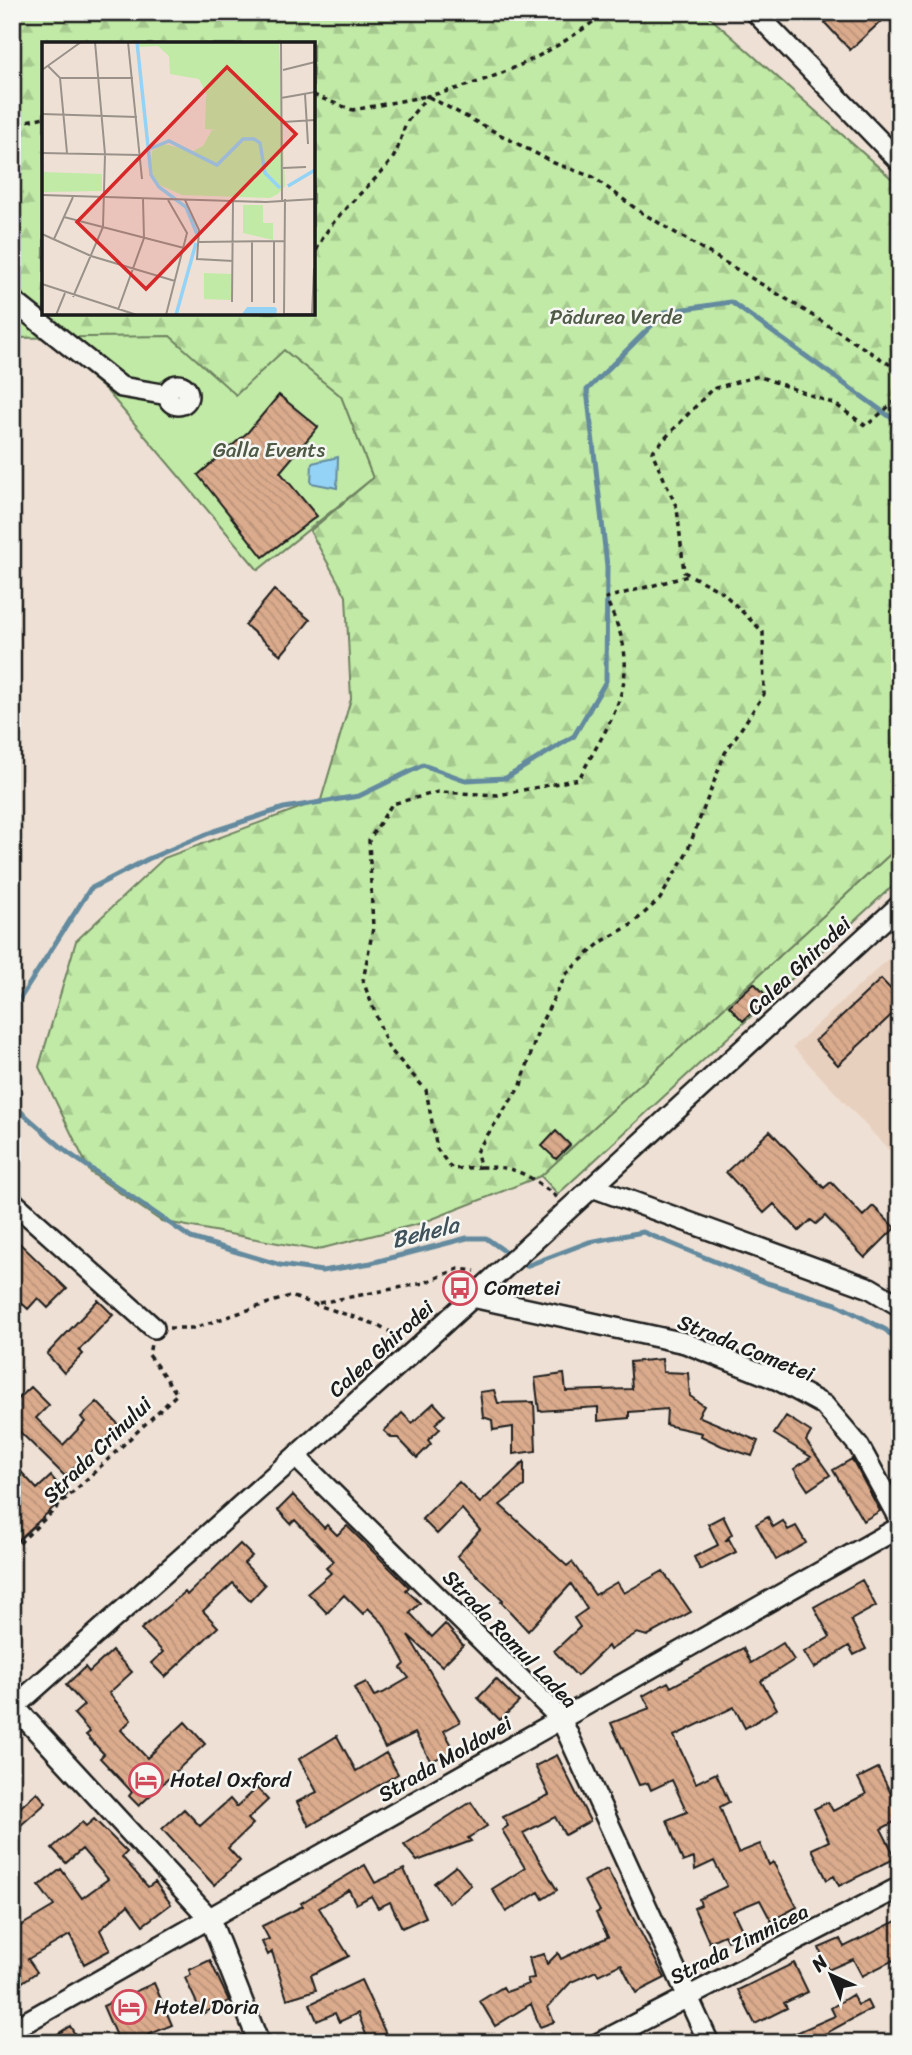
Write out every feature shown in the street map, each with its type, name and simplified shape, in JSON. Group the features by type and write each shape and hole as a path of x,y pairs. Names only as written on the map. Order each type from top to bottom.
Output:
{"street":[{"path":"755,12 900,162"},
{"path":"12,300 121,387 168,395"},
{"name":"Calea Ghirodei","path":"13,1706 416,1349 900,905"},
{"path":"592,1187 870,1288 900,1306"},
{"path":"12,1201 154,1328"},
{"name":"Strada Cometei","path":"472,1297 685,1343 778,1380 824,1405 859,1446 900,1521"},
{"name":"Strada Romul Ladea","path":"296,1457 561,1719 709,2043"},
{"name":"Strada Moldovei","path":"12,2030 900,1527"},
{"path":"13,1706 210,1919 259,2043"},
{"name":"Strada Zimnicea","path":"598,2043 900,1887"}],"path":[{"path":"315,96 353,110 468,87 549,53 606,12"},
{"path":"315,254 338,215 366,191 395,154 406,124 427,96"},
{"path":"427,96 554,163 593,177 639,211 900,371"},
{"path":"12,132 23,122 42,117"},
{"path":"481,1167 476,1152 521,1085 540,1025 567,973 601,942 631,925 660,899 687,852 725,753 764,694 764,632 722,592 684,572 677,508 652,452 668,432 712,389 758,376 835,404 866,426 900,397"},
{"path":"557,1197 527,1174 508,1167 452,1169 437,1149 426,1090 388,1047 363,981 373,928 369,840 392,804 438,792 498,795 579,779 620,704 626,678 623,643 606,598 690,576"},
{"path":"317,1303 424,1283 458,1269 496,1275"},
{"path":"154,1328 194,1328 290,1296 377,1325 416,1349"},
{"name":"Strada Crinului","path":"12,1550 177,1394 149,1355 154,1328"}],"shaded area":[{"path":"900,948 900,1162 793,1047"}],"green space":[{"name":"Pădurea Verde","path":"12,12 704,12 900,186 900,845 541,1176 422,1223 315,1250 161,1221 90,1172 39,1067 76,941 164,858 321,800 351,699 346,596 310,531 373,478 341,396 284,350 236,395 170,336 12,338"},
{"name":"Galla Events","path":"334,294 284,350 341,396 373,478 258,570 107,391 47,340 315,315 315,311"},
{"path":"900,845 900,879 558,1194 541,1176"}],"water":[{"path":"338,457 337,488 311,483 312,463"}],"building":[{"path":"837,12 891,12 850,50 825,23"},
{"name":"Galla Events","path":"279,395 318,427 280,472 317,516 263,557 198,475 248,432"},
{"path":"274,590 310,620 281,655 245,625"},
{"path":"881,979 900,999 900,1007 838,1065 815,1041"},
{"path":"754,983 768,997 743,1021 729,1006"},
{"path":"556,1131 570,1145 556,1159 542,1146"},
{"path":"770,1131 824,1188 831,1182 863,1216 873,1206 895,1228 865,1258 825,1216 816,1224 811,1220 799,1231 774,1204 764,1213 726,1172"},
{"path":"12,1236 67,1289 48,1308 38,1298 28,1309 12,1294"},
{"path":"98,1300 113,1315 79,1350 83,1354 64,1373 47,1354"},
{"path":"662,1359 663,1372 688,1373 690,1396 704,1406 698,1416 758,1441 752,1456 722,1446 701,1436 702,1433 666,1425 667,1409 629,1412 629,1418 598,1421 598,1407 539,1411 535,1378 564,1374 566,1391 632,1389 630,1362"},
{"path":"31,1387 49,1405 36,1418 63,1445 85,1422 81,1417 97,1402 120,1426 65,1476 12,1424 12,1405"},
{"path":"494,1390 498,1403 534,1402 536,1451 513,1454 513,1427 493,1430 492,1420 483,1417 480,1392"},
{"path":"434,1403 445,1415 435,1424 440,1429 428,1440 431,1444 417,1458 398,1438 392,1438 384,1431 402,1413 412,1423"},
{"path":"786,1416 811,1432 806,1441 830,1475 808,1490 794,1469 811,1457 774,1434"},
{"path":"852,1459 880,1511 863,1521 833,1470"},
{"path":"12,1462 37,1489 51,1476 67,1495 12,1546"},
{"path":"524,1462 524,1486 500,1505 567,1566 572,1562 595,1595 617,1582 624,1593 663,1571 691,1612 647,1636 637,1633 610,1650 608,1646 577,1676 554,1651 580,1627 574,1618 587,1609 571,1584 528,1631 501,1602 503,1600 457,1556 480,1530 462,1509 437,1534 422,1519 459,1482 480,1503"},
{"path":"293,1495 324,1528 327,1525 337,1535 347,1526 409,1587 406,1590 420,1603 410,1613 432,1637 445,1624 463,1645 442,1666 408,1635 460,1722 444,1731 454,1749 431,1762 415,1733 385,1748 354,1688 366,1682 374,1696 383,1693 409,1678 401,1668 405,1664 383,1623 368,1608 363,1614 344,1595 327,1613 308,1593 331,1573 326,1568 334,1561 295,1520 291,1524 278,1510"},
{"path":"723,1516 732,1534 725,1541 729,1539 736,1552 700,1570 694,1557 718,1545 708,1524"},
{"path":"768,1517 773,1527 783,1521 788,1530 796,1526 806,1543 776,1560 756,1524"},
{"path":"240,1544 252,1556 244,1563 265,1585 250,1601 233,1583 203,1611 218,1627 165,1677 151,1663 163,1652 141,1629 185,1592 187,1595"},
{"path":"862,1580 876,1606 851,1620 866,1649 854,1655 849,1646 814,1668 804,1652 830,1637 814,1607"},
{"path":"783,1643 794,1660 761,1681 777,1709 745,1728 734,1707 674,1736 696,1783 716,1773 729,1802 720,1807 738,1853 760,1844 769,1865 773,1862 797,1907 771,1921 760,1900 733,1911 744,1934 727,1941 724,1935 709,1942 694,1908 701,1905 699,1899 727,1886 714,1861 695,1870 694,1858 683,1862 667,1820 687,1812 672,1780 651,1790 648,1783 639,1785 611,1723 650,1708 643,1696 668,1682 671,1687 743,1648 751,1663"},
{"path":"112,1651 132,1672 109,1693 131,1720 121,1730 147,1758 185,1722 205,1744 139,1806 129,1796 132,1792 100,1758 104,1754 86,1735 90,1732 74,1714 84,1705 66,1685 85,1667 89,1672"},
{"path":"496,1679 519,1702 500,1720 478,1698"},
{"path":"337,1736 356,1771 386,1753 398,1774 309,1826 297,1802 317,1792 299,1759"},
{"path":"557,1755 590,1821 565,1835 555,1817 523,1833 557,1890 543,1899 539,1892 506,1912 492,1889 525,1868 502,1830 508,1826 503,1817 549,1795 535,1766"},
{"path":"878,1768 900,1811 900,1819 881,1829 896,1858 839,1886 834,1876 827,1880 812,1849 829,1841 814,1809 828,1802 833,1811 866,1794 858,1778"},
{"path":"257,1788 268,1800 248,1819 253,1824 228,1848 240,1861 214,1885 162,1829 184,1809 200,1826 230,1799 237,1807"},
{"path":"37,1792 46,1803 12,1833 12,1815"},
{"path":"471,1802 487,1826 468,1838 471,1841 417,1861 404,1845"},
{"path":"94,1819 127,1852 122,1857 148,1887 155,1882 171,1904 143,1925 128,1905 100,1930 110,1950 84,1964 70,1935 28,1959 37,1972 12,1989 12,1931 54,1906 39,1886 61,1869 82,1898 108,1879 82,1849 66,1863 52,1848 82,1822 86,1826"},
{"path":"365,1865 375,1883 404,1869 426,1917 402,1928 390,1902 378,1908 371,1896 356,1904 349,1890 319,1908 349,1956 311,1975 316,1990 287,1999 272,1952 268,1955 262,1942 269,1939 262,1926 303,1906 301,1903"},
{"path":"456,1866 471,1885 449,1903 434,1883"},
{"path":"607,1869 665,1978 636,1993 621,1964 598,1975 596,1971 571,1982 548,2007 554,2022 540,2027 531,2004 495,2026 480,2001 503,1987 506,1992 529,1984 527,1979 534,1978 529,1958 544,1954 547,1964 558,1953 561,1959 608,1937 596,1913 600,1911 584,1881"},
{"path":"900,1919 900,1957 862,1976 853,1959 828,1970 819,1948 840,1939 844,1947"},
{"path":"210,1960 229,2001 202,2014 185,1978 191,1975 189,1970"},
{"path":"794,1963 808,1992 784,2003 787,2008 755,2024 738,1990"},
{"path":"361,1980 386,2034 368,2040 358,2013 339,2022 335,2013 317,2021 310,2004"},
{"path":"154,1983 172,2025 148,2035 151,2043 119,2043 103,2006"},
{"path":"852,1995 858,2005 867,2001 871,2009 808,2043 773,2043 835,2016 831,2008"},
{"path":"70,2026 80,2043 44,2043"}],"waterway":[{"path":"12,1011 90,889 148,859 214,831 284,808 359,796 423,765 465,780 506,778 574,736 606,681 607,566 587,390 665,312 731,302 900,424"},
{"name":"Behela","path":"12,1104 67,1152 191,1238 280,1265 322,1271 371,1263 467,1238 486,1238 510,1255"},
{"name":"Behela","path":"518,1261 526,1266 589,1242 643,1232 767,1283 836,1304 886,1330 900,1344"}],"place":[{"name":"Cometei","path":"460,1288"},
{"name":"Hotel Oxford","path":"146,1780"},
{"name":"Hotel Doria","path":"129,2007"}]}
